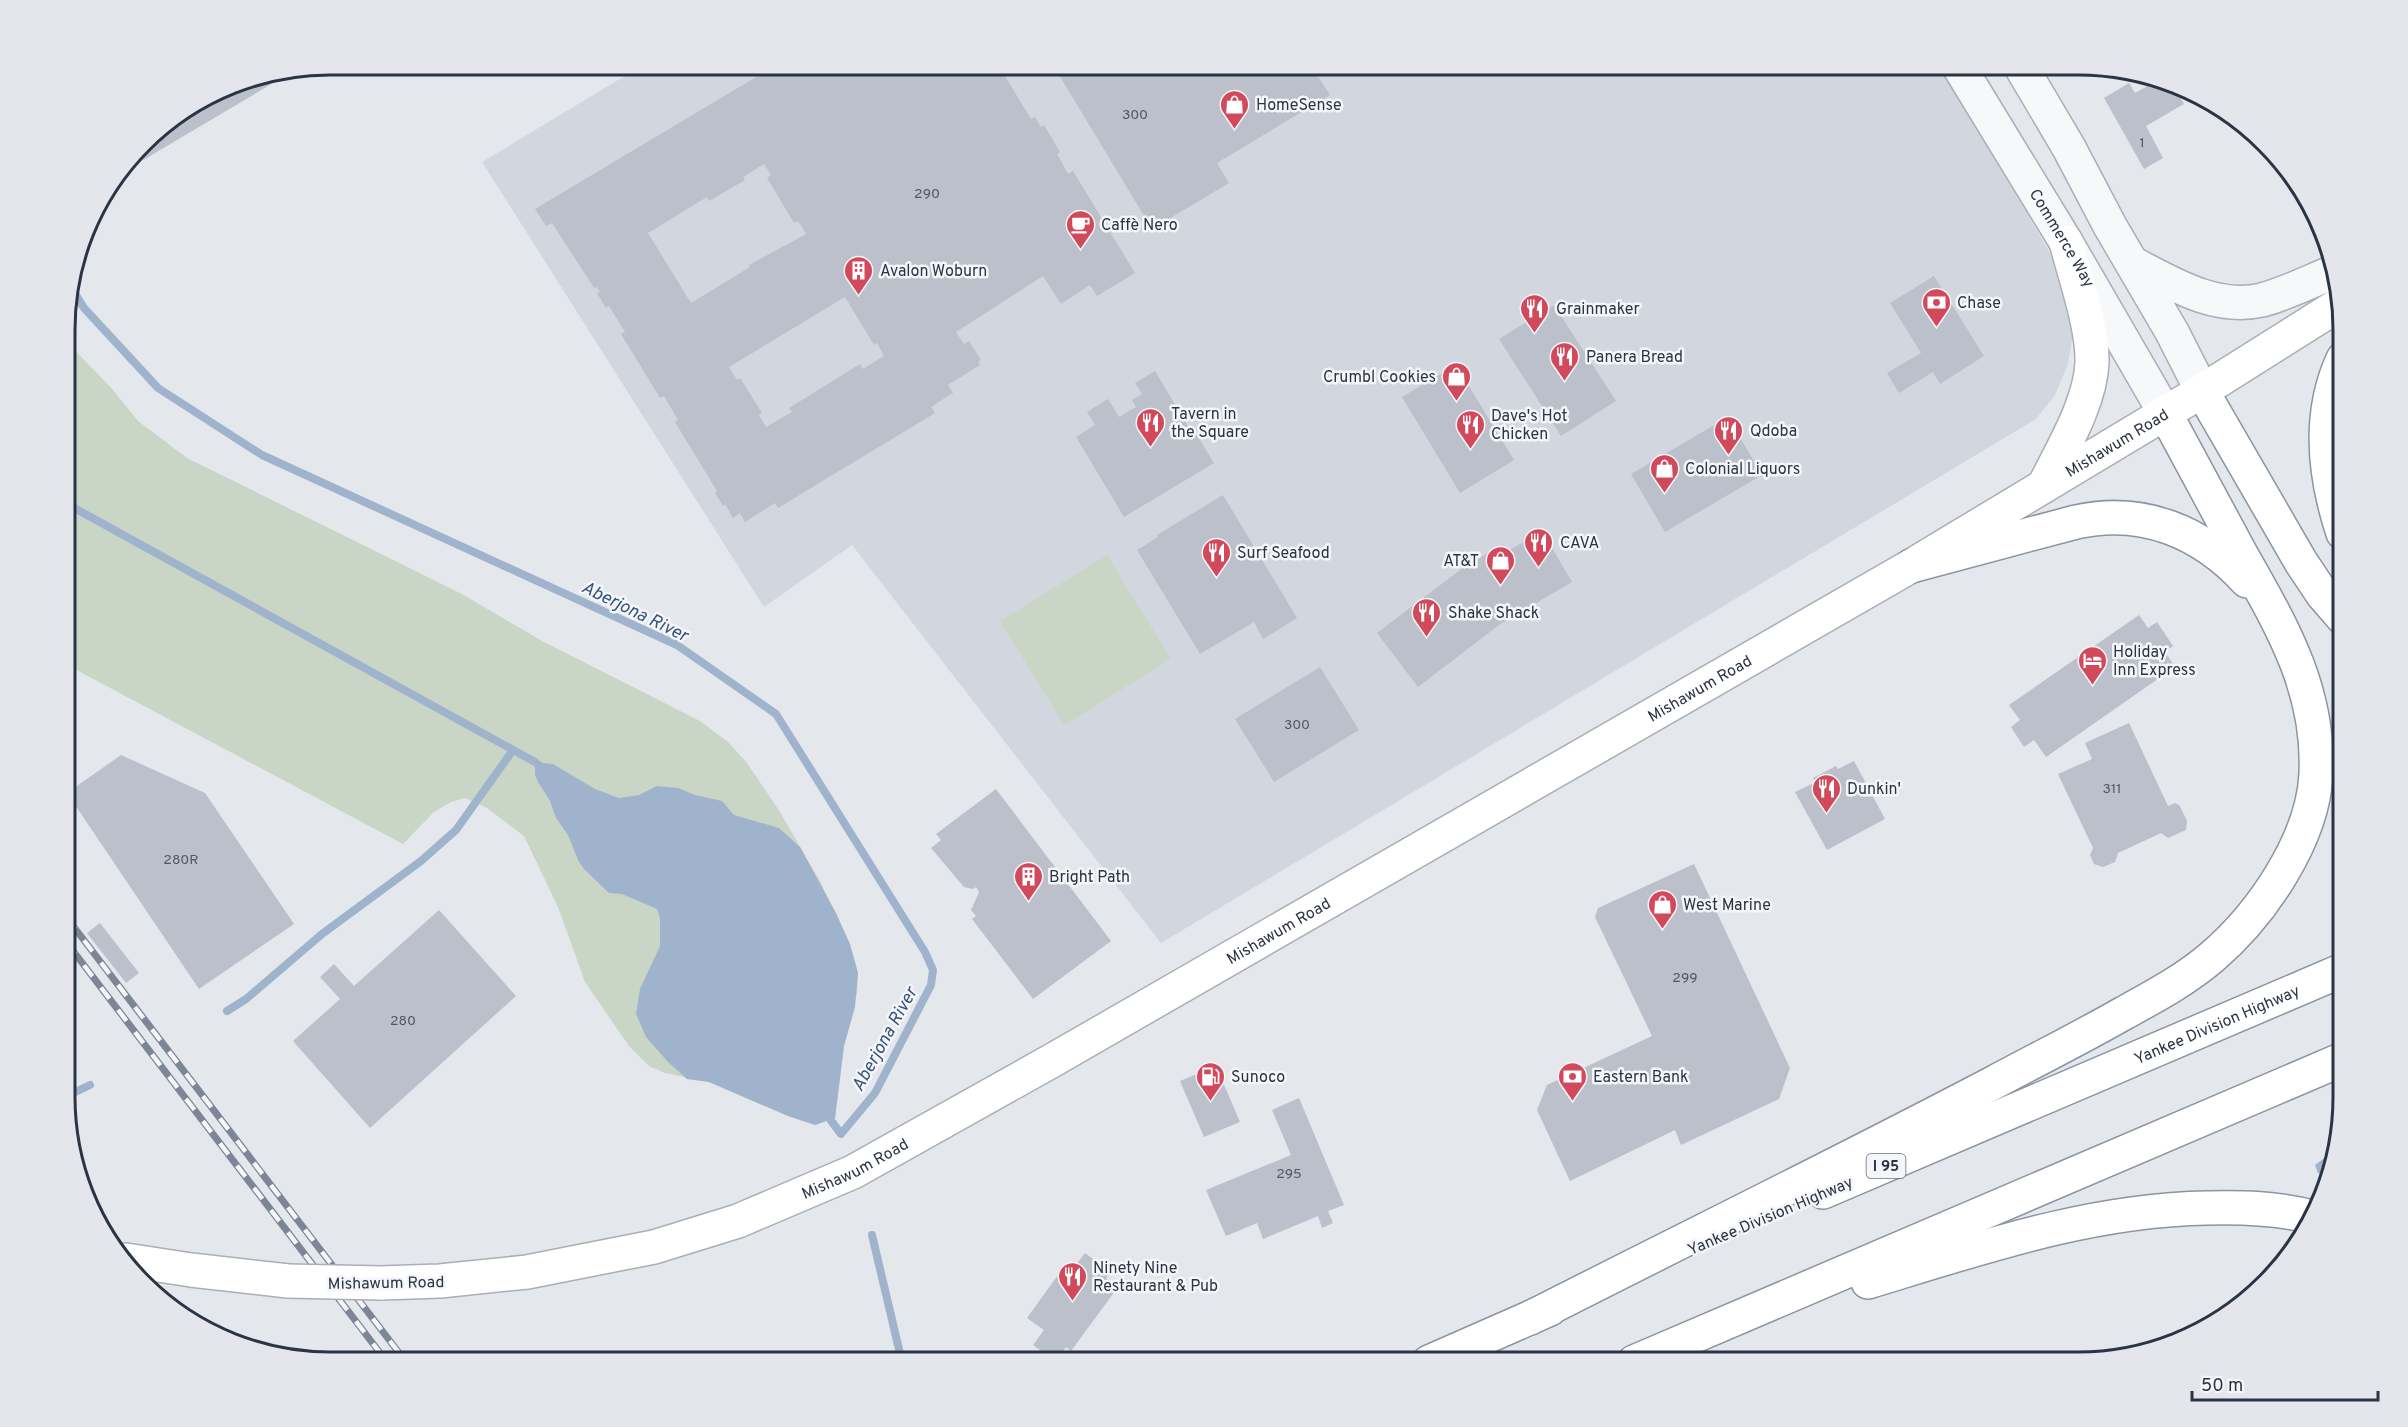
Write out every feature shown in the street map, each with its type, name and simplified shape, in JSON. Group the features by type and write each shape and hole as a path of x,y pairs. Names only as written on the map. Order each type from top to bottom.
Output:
{"main road":[{"path":"2044,486 2080,414 2092,364 2090,340 2066,242"},
{"name":"Mishawum Road","path":"135,1261 222,1275 288,1281 381,1283 500,1276 560,1267 635,1251 717,1228 807,1193 853,1172 1033,1072 1911,566 2202,391 2332,309"},
{"path":"2333,387 2329,398 2326,435 2333,494"},
{"path":"2202,391 2301,561 2333,606"},
{"path":"1530,1318 2096,1029 2180,981 2225,946 2264,902 2291,858 2308,816 2316,776 2313,722 2305,682 2286,634 2164,413"},
{"path":"1911,566 2032,532 2092,518 2140,518 2172,529 2211,548 2237,570 2271,608"},
{"name":"Yankee Division Highway","path":"1452,1352 2333,974"},
{"path":"1657,1352 2333,1063"},
{"path":"1697,1335 2018,1236 2096,1218 2134,1212 2237,1207 2287,1211 2304,1215"}],"street":[{"name":"Commerce Way","path":"1965,75 2066,242 2164,413"},
{"path":"2026,75 2172,332 2202,391"},
{"path":"2132,263 2189,292 2232,301 2262,300 2327,275"}],"shaded area":[{"path":"626,75 1951,75 2063,277 2073,333 2068,364 2055,395 2036,419 1161,943 852,545 764,607 482,162"}],"green space":[{"path":"75,350 113,390 138,421 187,458 462,594 542,641 700,721 728,742 747,763 780,812 821,883 850,945 858,973 857,993 844,1046 835,1118 815,1125 788,1116 709,1082 665,1073 649,1066 629,1046 585,982 558,907 524,836 487,808 465,798 451,802 434,812 403,844 75,669"},
{"path":"1107,555 1171,659 1064,725 1000,621"}],"water":[{"path":"535,762 553,764 595,789 619,798 639,795 657,786 678,788 695,795 722,801 734,815 779,828 800,847 836,913 850,944 858,973 855,1007 844,1046 835,1118 815,1125 788,1116 709,1082 687,1079 646,1037 636,1014 640,989 660,946 660,918 657,909 622,894 609,893 584,869 538,782 535,775"},
{"path":"2325,1157 2320,1174 2315,1165"}],"building":[{"name":"Avalon Woburn","path":"759,75 1006,75 1031,119 1035,117 1041,127 1044,125 1060,152 1057,154 1068,174 1073,171 1135,273 1097,296 1090,285 1061,304 1043,276 956,332 964,344 969,341 981,360 978,362 980,365 948,385 953,393 931,407 935,413 778,508 775,503 745,522 740,513 733,518 725,504 723,506 715,493 717,491 675,422 678,420 664,396 660,398 621,334 625,332 609,306 606,308 597,293 600,292 597,287 594,288 552,223 546,226 535,209","holes":["764,164 771,175 767,178 794,223 798,221 806,234 749,265 750,267 691,303 648,233 707,197 709,201 745,180 743,177","845,297 874,345 877,343 884,356 863,369 860,364 789,408 792,412 766,427 759,415 762,413 740,378 737,380 729,367"]},
{"path":"1059,75 1317,75 1330,95 1217,163 1229,183 1152,229"},
{"path":"276,81 136,164 162,138 203,109 233,94"},
{"path":"2129,83 2135,93 2149,85 2179,96 2184,104 2146,126 2163,158 2144,169 2104,98"},
{"name":"Chase","path":"1934,276 1984,356 1940,384 1933,372 1899,393 1887,373 1921,353 1890,303"},
{"name":"Panera Bread","path":"1554,305 1616,401 1561,436 1499,339"},
{"path":"1456,365 1514,460 1460,493 1402,397"},
{"path":"1155,371 1191,431 1193,429 1214,463 1124,517 1076,437 1095,425 1087,412 1108,399 1119,417 1136,407 1132,400 1142,394 1135,383"},
{"path":"1728,417 1762,475 1665,532 1631,474"},
{"path":"1223,495 1297,618 1263,639 1254,622 1200,654 1137,550 1158,537 1157,535"},
{"path":"1542,531 1572,582 1499,625 1418,687 1377,633 1464,567 1491,551 1496,558"},
{"name":"Holiday Inn Express","path":"2139,615 2148,628 2157,622 2173,646 2165,652 2175,667 2046,757 2034,740 2024,747 2011,727 2020,720 2009,705"},
{"path":"1320,667 1359,730 1274,782 1235,719"},
{"path":"2129,723 2168,806 2175,803 2180,806 2187,821 2186,830 2168,838 2161,833 2118,853 2115,862 2103,867 2094,864 2090,855 2093,848 2058,774 2092,759 2085,743"},
{"path":"121,755 205,793 294,924 199,989 75,805 75,787"},
{"path":"1854,761 1885,819 1827,850 1795,792 1816,782 1813,778 1836,766 1838,769"},
{"name":"Bright Path","path":"996,789 1111,941 1033,999 972,919 976,916 971,910 979,892 976,887 973,889 964,887 931,848 941,840 936,834"},
{"path":"1694,864 1790,1068 1779,1099 1681,1145 1675,1130 1570,1181 1537,1110 1547,1085 1652,1036 1595,917 1598,908"},
{"path":"439,910 516,996 370,1128 293,1041 340,999 320,977 334,964 354,986"},
{"path":"100,923 139,973 126,983 87,933"},
{"name":"Sunoco","path":"1216,1066 1240,1122 1204,1137 1180,1081"},
{"path":"1299,1098 1344,1205 1328,1211 1333,1223 1322,1228 1318,1216 1263,1239 1257,1223 1226,1236 1206,1190 1291,1155 1272,1110"},
{"name":"Ninety Nine Restaurant & Pub","path":"1085,1253 1111,1272 1106,1278 1118,1287 1071,1351 1066,1347 1063,1352 1042,1352 1033,1345 1044,1330 1027,1318 1066,1264 1073,1269"}],"waterway":[{"name":"Aberjona River","path":"77,297 84,308 158,388 262,455 677,645 776,714 925,952 933,970 931,985 875,1093 841,1134 824,1111"},
{"path":"75,508 535,762 542,768"},
{"path":"227,1011 246,999 322,934 421,861 456,830 513,750"},
{"path":"75,1092 90,1085"},
{"name":"Aberjona River","path":"872,1235 900,1352"}],"railway":[{"path":"75,928 398,1352"},
{"path":"75,953 379,1352"}],"place":[{"name":"HomeSense","path":"1235,130"},
{"name":"Caffè Nero","path":"1080,250"},
{"name":"Avalon Woburn","path":"859,296"},
{"name":"Chase","path":"1936,328"},
{"name":"Grainmaker","path":"1535,334"},
{"name":"Panera Bread","path":"1565,382"},
{"name":"Crumbl Cookies","path":"1457,402"},
{"name":"Tavern in the Square","path":"1150,448"},
{"name":"Dave's Hot Chicken","path":"1470,450"},
{"name":"Qdoba","path":"1729,456"},
{"name":"Colonial Liquors","path":"1664,494"},
{"name":"CAVA","path":"1539,568"},
{"name":"Surf Seafood","path":"1216,578"},
{"name":"AT&T","path":"1500,586"},
{"name":"Shake Shack","path":"1427,638"},
{"name":"Holiday Inn Express","path":"2092,686"},
{"name":"Dunkin'","path":"1826,814"},
{"name":"Bright Path","path":"1028,902"},
{"name":"West Marine","path":"1662,930"},
{"name":"Sunoco","path":"1210,1102"},
{"name":"Eastern Bank","path":"1572,1102"},
{"name":"Ninety Nine Restaurant & Pub","path":"1072,1302"}]}
